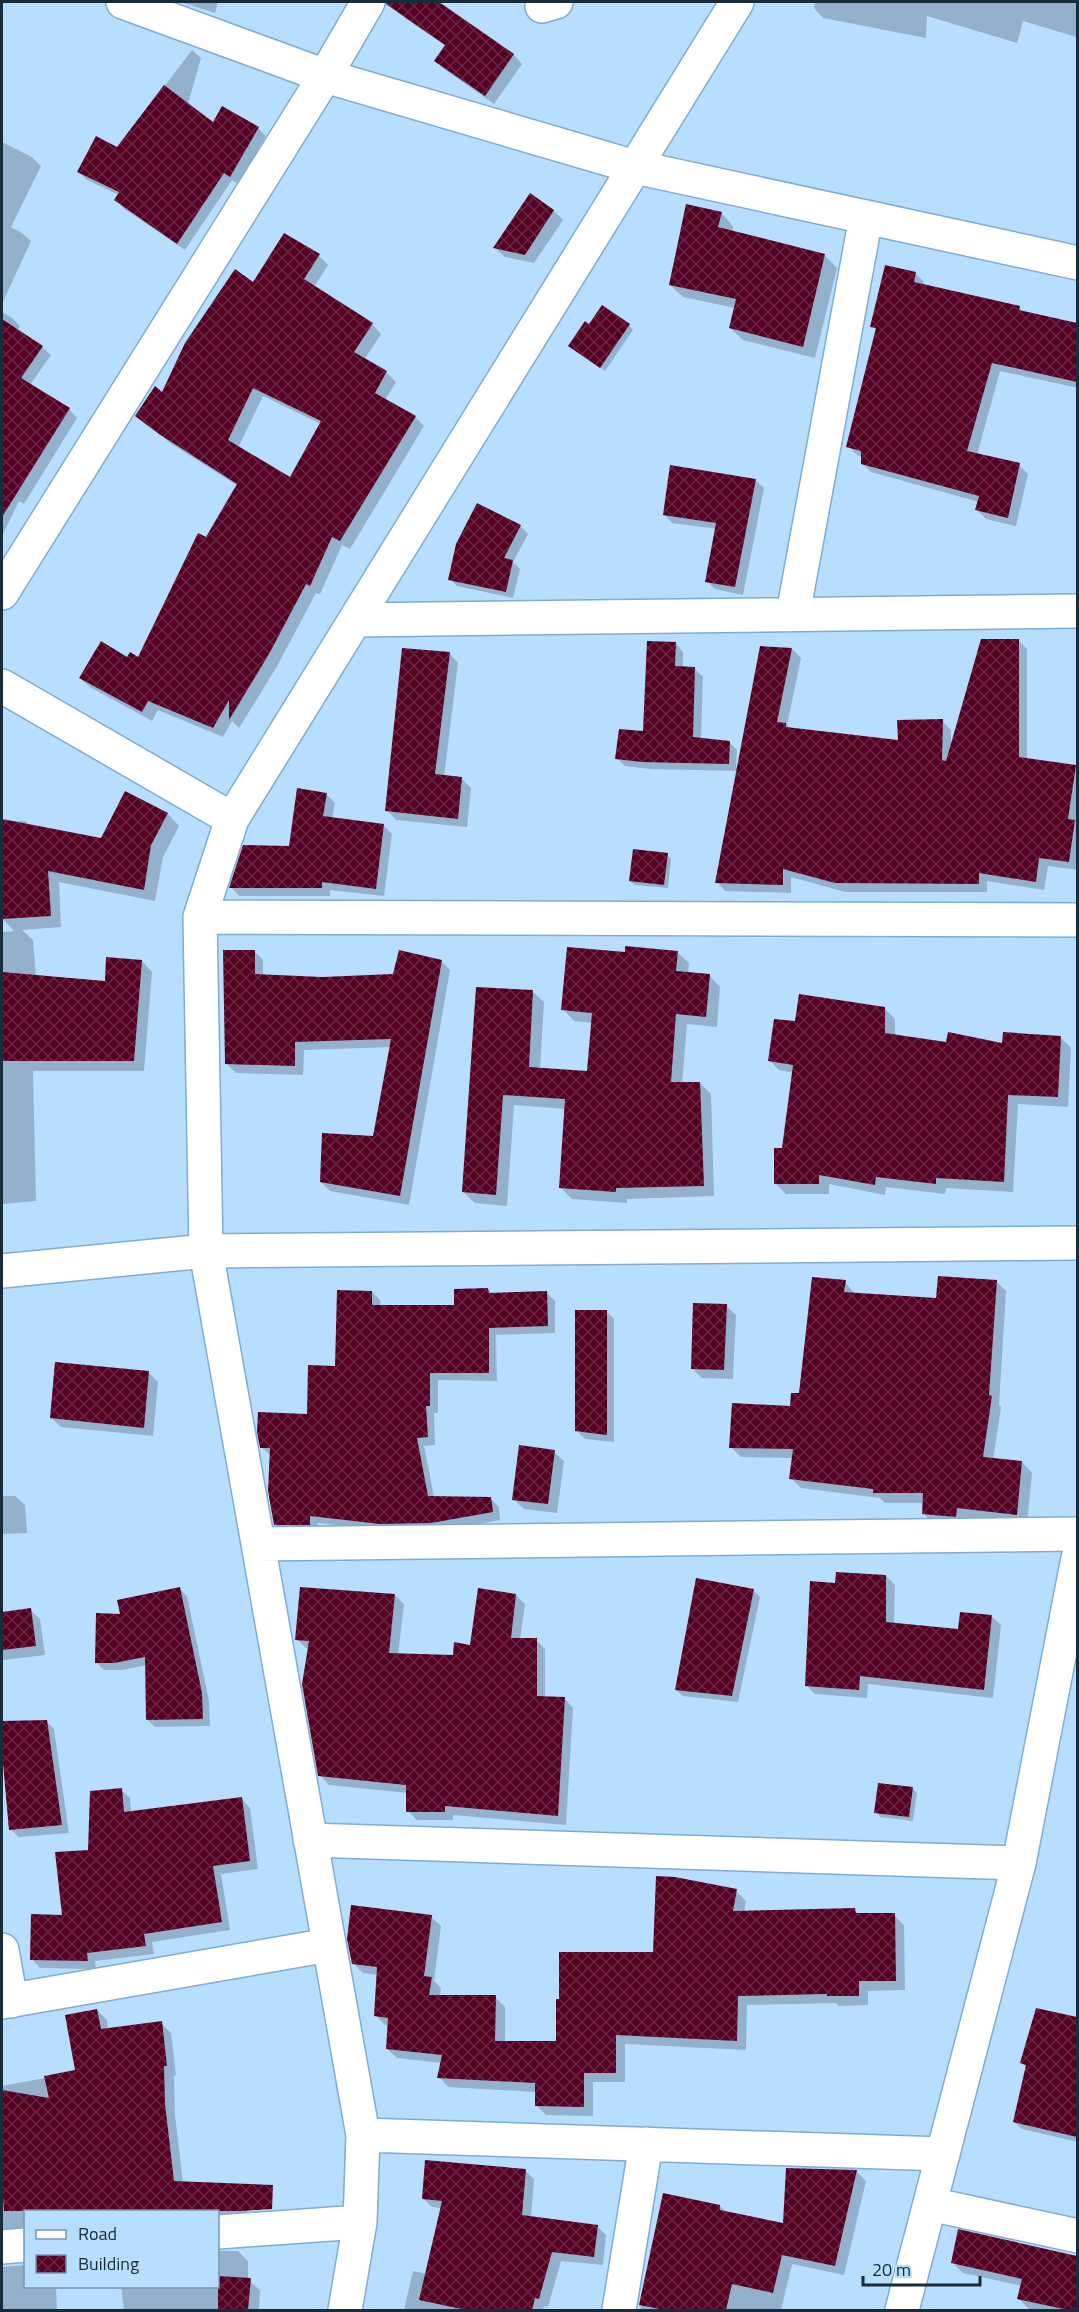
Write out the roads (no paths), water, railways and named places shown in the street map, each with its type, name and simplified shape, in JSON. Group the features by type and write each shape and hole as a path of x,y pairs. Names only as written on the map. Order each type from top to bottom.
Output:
{"street":[{"path":"123,2 325,76 635,167 1077,263"},
{"path":"2,593 325,76 368,2"},
{"path":"345,2310 360,2222 363,2135 206,1251 200,917 232,819 737,2"},
{"path":"793,614 866,217"},
{"path":"355,620 1077,611"},
{"path":"2,686 232,819"},
{"path":"200,917 1077,920"},
{"path":"2,1271 206,1251 1077,1243"},
{"path":"258,1544 1077,1534"},
{"path":"902,2310 1019,1863 1077,1558"},
{"path":"310,1840 1019,1863"},
{"path":"2,1950 6,2001 329,1944"},
{"path":"363,2135 943,2154"},
{"path":"619,2310 646,2144"},
{"path":"930,2204 1077,2236"},
{"path":"219,2232 360,2222"},
{"path":"2,2247 24,2246"}]}
